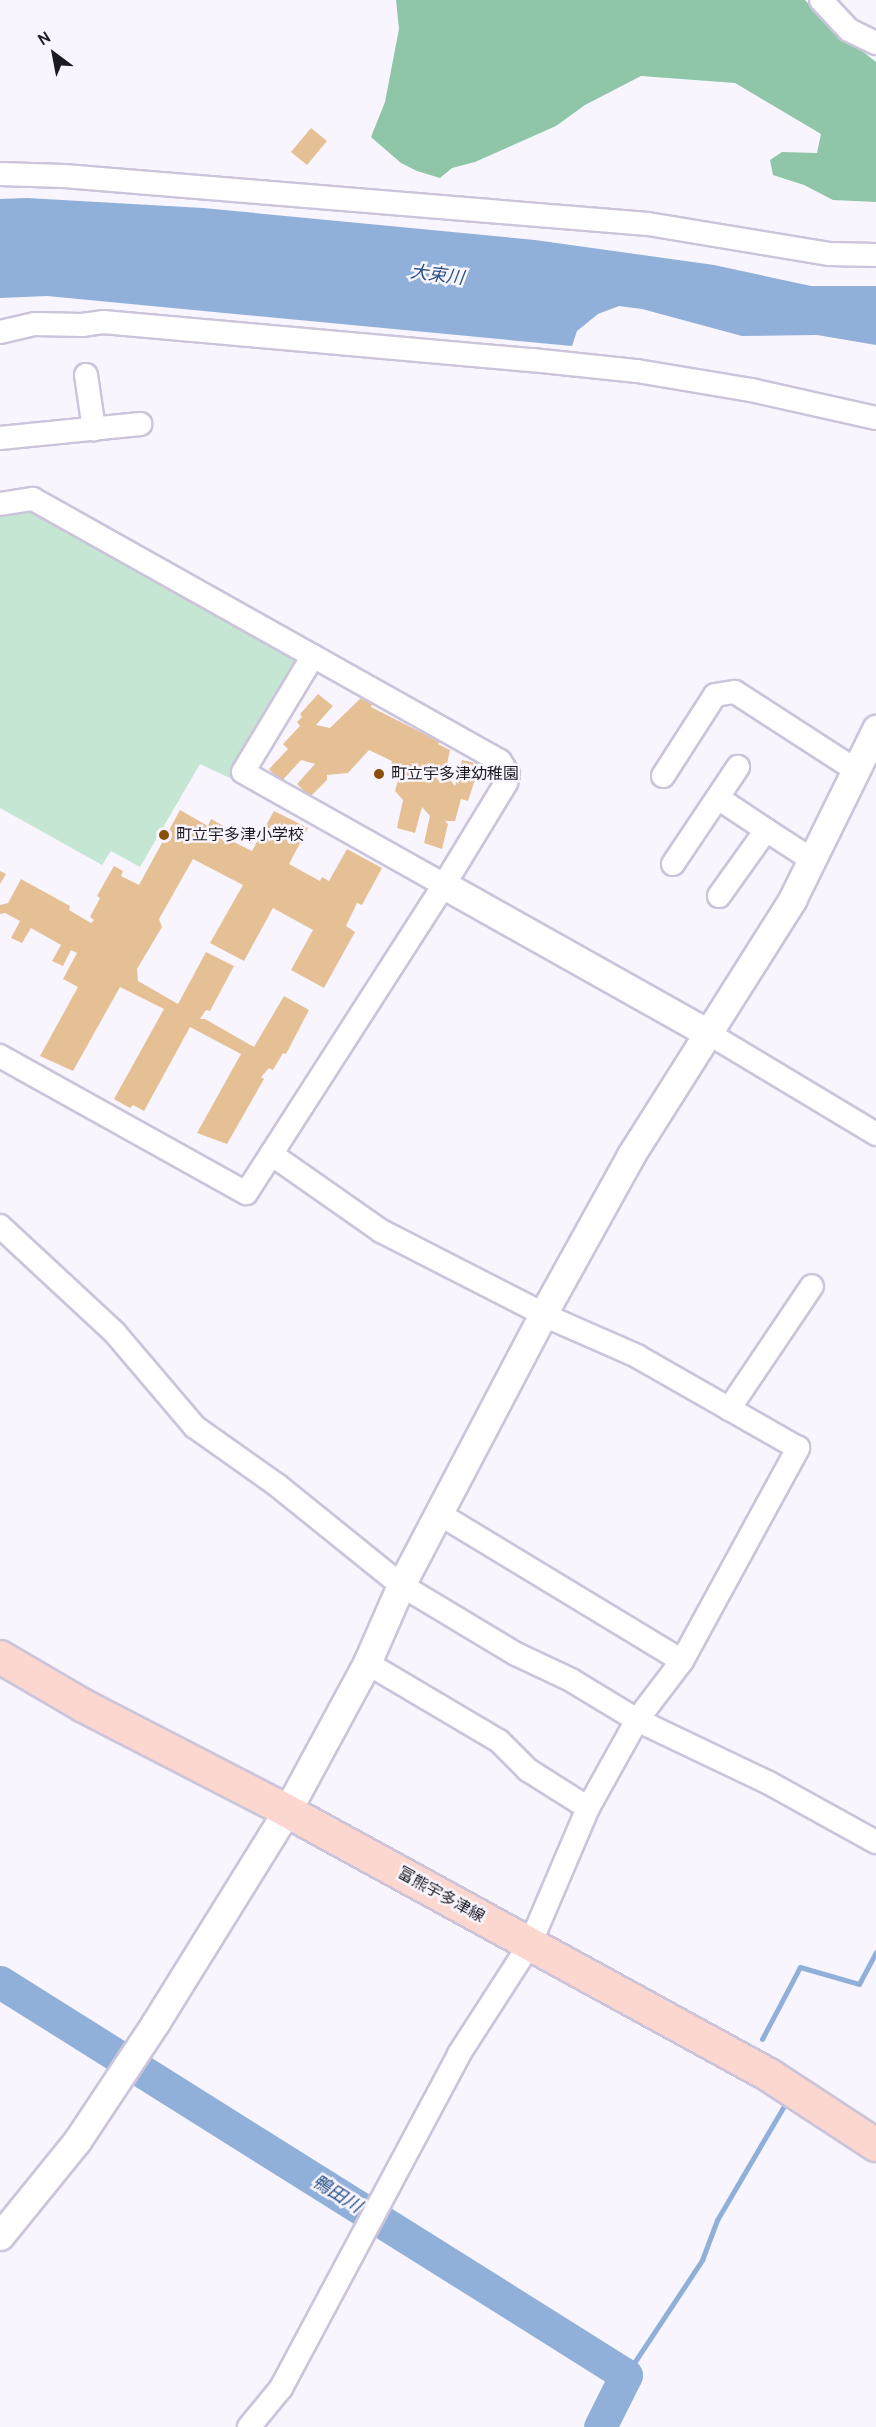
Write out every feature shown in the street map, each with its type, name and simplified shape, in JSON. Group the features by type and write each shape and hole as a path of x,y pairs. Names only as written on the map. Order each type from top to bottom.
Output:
{"main road":[{"name":"富熊宇多津線","path":"0,1657 84,1706 287,1810 769,2075 876,2145"}],"street":[{"path":"821,0 849,30 876,43"},
{"path":"0,174 76,177 648,224 829,254 876,255"},
{"path":"0,332 35,324 82,325 103,322 532,360 637,371 728,386 876,418"},
{"path":"86,375 94,429"},
{"path":"0,438 140,424"},
{"path":"0,504 33,499 506,766 508,774 506,783 444,885 246,1194 0,1056"},
{"path":"313,656 243,772 708,1033 876,1134"},
{"path":"663,776 715,695 735,692 857,771"},
{"path":"0,2236 77,2141 156,2022 287,1810 367,1662 401,1585 543,1314 630,1155 814,861 876,729"},
{"path":"673,864 738,767"},
{"path":"718,798 814,861"},
{"path":"719,896 766,830"},
{"path":"249,2427 281,2388 459,2054 530,1944 588,1808 637,1720 682,1661 798,1448 637,1356 543,1314 381,1231 271,1154"},
{"path":"0,1226 115,1333 195,1427 277,1485 401,1585 516,1654 571,1680 637,1720 769,1783 876,1842"},
{"path":"729,1409 812,1286"},
{"path":"438,1513 682,1661"},
{"path":"367,1662 499,1741 528,1770 588,1808"}],"green space":[{"path":"396,0 805,0 824,21 876,62 876,202 833,200 804,185 773,175 770,160 782,152 817,153 821,134 735,83 641,76 585,105 556,126 475,162 452,168 440,178 417,171 401,163 371,137 385,102 399,29"},
{"path":"30,507 303,658 234,780 200,764 140,867 111,851 102,865 0,808 0,511"}],"water":[{"name":"大束川","path":"27,198 203,208 535,240 714,265 811,286 876,286 876,345 817,335 742,336 642,309 619,306 598,314 577,331 572,346 47,296 0,298 0,199"}],"building":[{"path":"311,128 327,141 307,165 291,152"},
{"path":"318,694 333,706 316,725 330,728 361,698 372,704 371,707 440,742 438,744 450,750 445,774 455,786 462,760 480,764 468,801 461,799 455,821 445,821 448,824 442,849 424,843 430,816 422,807 415,833 397,828 403,800 395,791 400,773 390,768 392,761 369,750 348,773 327,775 327,780 310,797 297,784 315,764 301,760 281,782 269,769 288,749 283,744 300,726 297,722 302,717 300,714"},
{"path":"180,810 208,826 211,819 229,829 224,837 252,851 274,811 308,828 289,864 320,881 322,877 329,881 347,849 382,868 362,905 357,903 346,926 355,932 324,988 291,970 313,930 273,908 244,961 210,943 243,885 193,859 159,919 162,927 137,969 138,981 178,1004 206,952 234,966 210,1011 206,1010 200,1019 205,1019 254,1047 284,996 309,1010 286,1054 283,1053 273,1070 269,1068 261,1077 264,1079 227,1144 197,1133 241,1054 190,1027 144,1111 133,1105 130,1108 114,1099 164,1009 120,987 73,1071 40,1056 78,987 63,979 77,953 71,950 63,966 52,961 61,945 31,928 22,943 11,938 20,921 5,913 0,914 0,905 8,903 21,879 70,906 69,910 91,923 94,920 90,917 100,898 97,896 114,866 123,871 121,876 139,885"},
{"path":"0,871 6,874 0,884"}],"waterway":[{"path":"762,2039 800,1967 859,1984 876,1952"},
{"name":"鴨田川","path":"0,1982 626,2375 600,2427"},
{"path":"626,2375 702,2260 717,2220 784,2106"}],"place":[{"name":"町立宇多津幼稚園","path":"379,774"},
{"name":"町立宇多津小学校","path":"164,835"}]}
